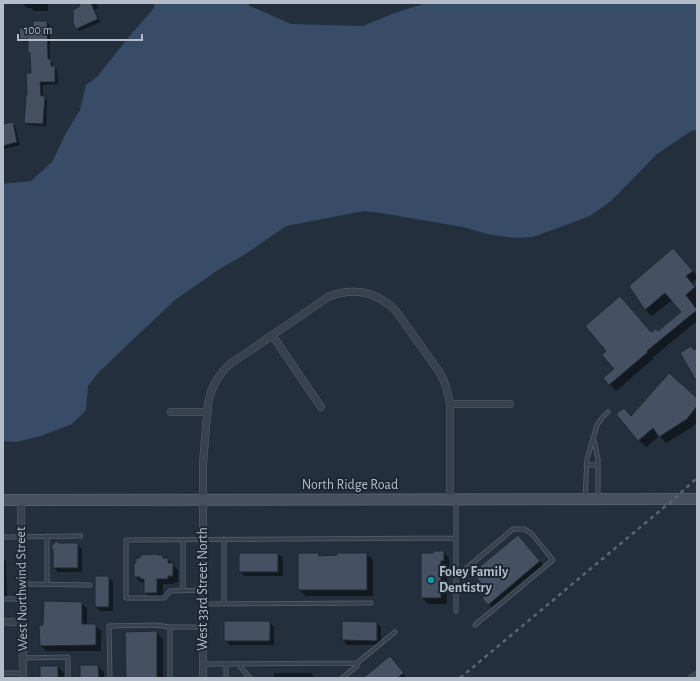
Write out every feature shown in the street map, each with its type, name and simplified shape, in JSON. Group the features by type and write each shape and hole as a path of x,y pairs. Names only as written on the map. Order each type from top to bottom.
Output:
{"main road":[{"name":"North Ridge Road","path":"3,500 697,499"}],"street":[{"name":"West 33rd Street North","path":"204,678 203,463 208,402 216,381 222,371 230,364 328,297 346,292 357,291 369,294 389,304 396,311 445,382 450,404 453,499"},
{"path":"272,335 321,407"},
{"path":"450,404 510,404"},
{"path":"171,412 208,412"},
{"name":"West Northwind Street","path":"21,500 23,675"},
{"path":"3,622 22,622"},
{"path":"692,678 697,675"}],"lane":[{"path":"584,499 587,459 597,425 608,412"},
{"path":"594,439 598,459 598,499"},
{"path":"586,465 598,465"},
{"path":"453,499 456,538 456,611"},
{"path":"456,577 513,529 524,529 531,533 553,560 475,625"},
{"path":"46,536 47,584"},
{"path":"3,537 80,536"},
{"path":"203,590 170,591 164,598 126,598 126,540 456,538"},
{"path":"224,539 224,604"},
{"path":"183,540 183,591"},
{"path":"22,584 90,585"},
{"path":"3,599 22,599"},
{"path":"203,604 371,603"},
{"path":"110,678 109,626 156,625 170,627 203,627"},
{"path":"170,627 170,678"},
{"path":"342,678 357,666 357,663 395,632"},
{"path":"22,658 68,657 68,678"},
{"path":"204,664 357,663"},
{"path":"226,664 226,678"},
{"path":"238,664 250,678"},
{"path":"3,673 23,675"}],"water":[{"path":"155,3 247,3 250,6 291,24 363,26 392,14 426,3 697,3 697,130 691,131 657,154 611,201 590,216 533,237 514,238 487,234 463,227 364,211 286,226 175,300 98,373 88,386 86,410 72,424 41,436 16,442 3,441 3,184 31,181 52,162 66,133 80,110 86,85 97,77 154,8"}],"building":[{"path":"79,3 91,3 98,19 76,29 73,23 73,10 80,6"},
{"path":"33,21 47,21 48,59 51,59 51,66 55,66 55,82 40,82 41,96 45,96 43,124 24,123 27,95 26,73 31,73 30,53 28,53 28,39 20,39 19,28 33,28"},
{"path":"13,122 17,142 3,146 3,124"},
{"path":"673,248 693,271 686,276 695,287 686,295 697,310 647,351 648,352 609,385 603,378 614,369 602,355 606,351 585,326 620,296 651,332 656,329 658,331 681,312 665,293 645,310 629,286"},
{"path":"691,346 694,350 697,348 697,382 680,353"},
{"path":"669,373 697,398 697,406 687,419 659,437 653,428 638,441 616,414 624,408 631,416"},
{"path":"518,535 540,561 488,605 482,598 489,593 472,573"},
{"path":"56,541 59,543 78,543 78,568 53,568 53,549 51,547"},
{"name":"Foley Family Dentistry","path":"433,551 444,551 444,561 441,561 441,598 421,598 421,553 433,553"},
{"path":"239,553 278,553 278,572 239,572"},
{"path":"298,553 319,553 319,556 337,555 337,553 367,553 367,590 298,590"},
{"path":"140,555 163,555 163,558 168,558 168,563 173,563 173,576 168,576 168,579 157,579 157,593 144,593 144,579 134,577 134,563 136,563 136,558 140,558"},
{"path":"95,576 109,576 109,607 95,607"},
{"path":"44,601 82,602 82,624 96,624 96,645 40,646 39,625 43,625"},
{"path":"224,621 270,621 270,641 224,641"},
{"path":"342,621 377,622 377,641 342,640"},
{"path":"157,631 157,678 126,678 125,632"},
{"path":"390,656 404,673 397,678 363,678"},
{"path":"80,665 98,665 99,678 80,678"},
{"path":"40,666 58,666 58,678 40,678"}],"railway":[{"path":"460,678 674,499 697,478"}],"place":[{"name":"Foley Family Dentistry","path":"431,580"}]}
